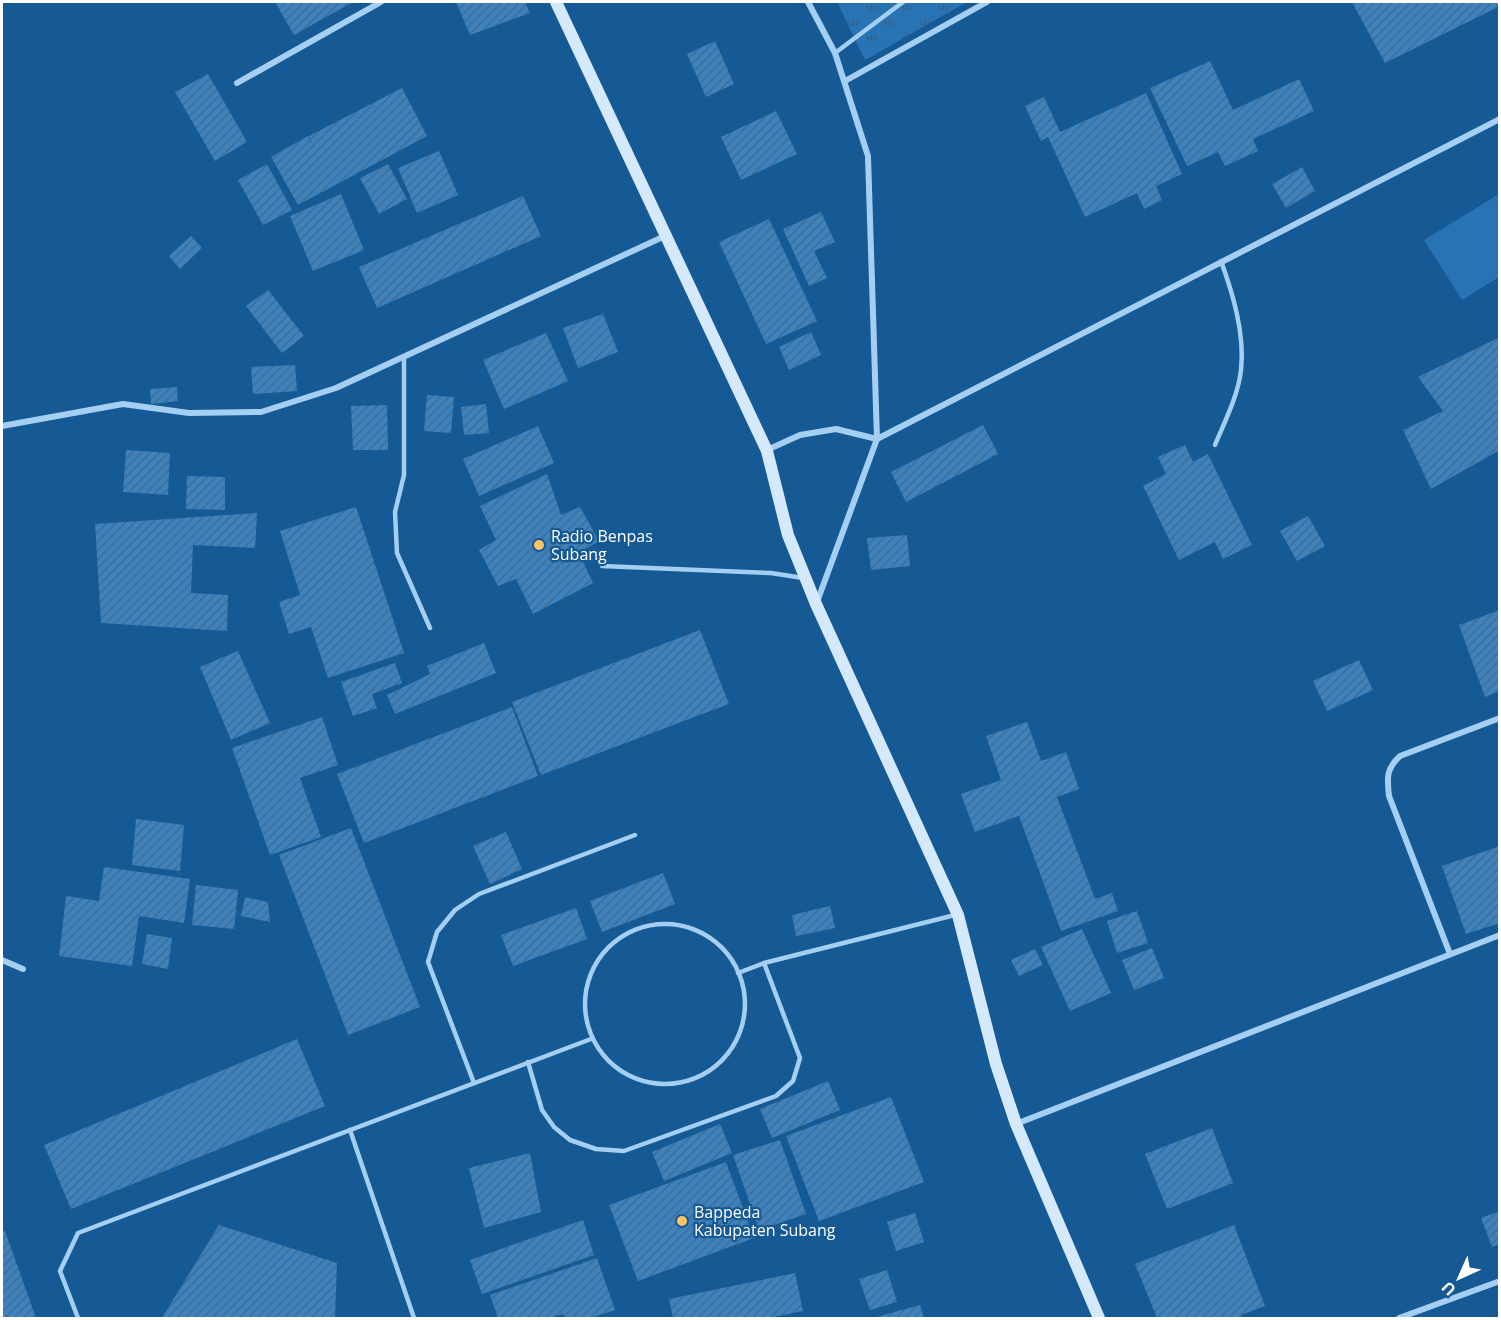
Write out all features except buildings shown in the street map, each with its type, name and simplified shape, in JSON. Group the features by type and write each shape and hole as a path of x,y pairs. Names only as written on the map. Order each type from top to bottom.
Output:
{"main road":[{"path":"556,2 767,451 788,535 816,604 958,915 996,1064 1016,1125 1099,1318"}],"street":[{"path":"237,83 381,2"},
{"path":"808,2 835,53 868,156 877,439 816,604"},
{"path":"845,81 987,2"},
{"path":"767,451 800,435 836,429 877,439 1500,119"},
{"path":"2,426 123,404 189,412 261,412 336,388 665,236"},
{"path":"1450,954 1389,795 1386,776 1390,765 1400,756 1500,718"},
{"path":"1016,1125 1500,935"},
{"path":"2,960 22,969"},
{"path":"1399,1318 1500,1281"}],"lane":[{"path":"835,53 903,2"},
{"path":"1215,445 1230,410 1241,369 1235,304 1221,261"},
{"path":"404,357 404,476 395,512 397,553 430,628"},
{"path":"602,566 771,573 806,579"},
{"path":"474,1083 428,962 437,932 455,910 480,894 635,835"},
{"path":"738,973 764,963 958,915"},
{"path":"658,922 697,928 728,952 745,988 743,1027 724,1060 690,1081 652,1084 616,1069 591,1038 583,1000 594,962 621,934 658,922"},
{"path":"528,1062 542,1110 554,1127 570,1140 596,1149 624,1150 776,1096 793,1081 800,1058 764,963"},
{"path":"78,1318 60,1271 78,1233 591,1038"},
{"path":"350,1130 414,1318"}],"green space":[{"path":"837,2 967,2 865,60"},
{"path":"1499,194 1499,277 1462,300 1424,240"}],"place":[{"name":"Radio Benpas Subang","path":"539,545"},
{"name":"Bappeda Kabupaten Subang","path":"682,1221"}]}
